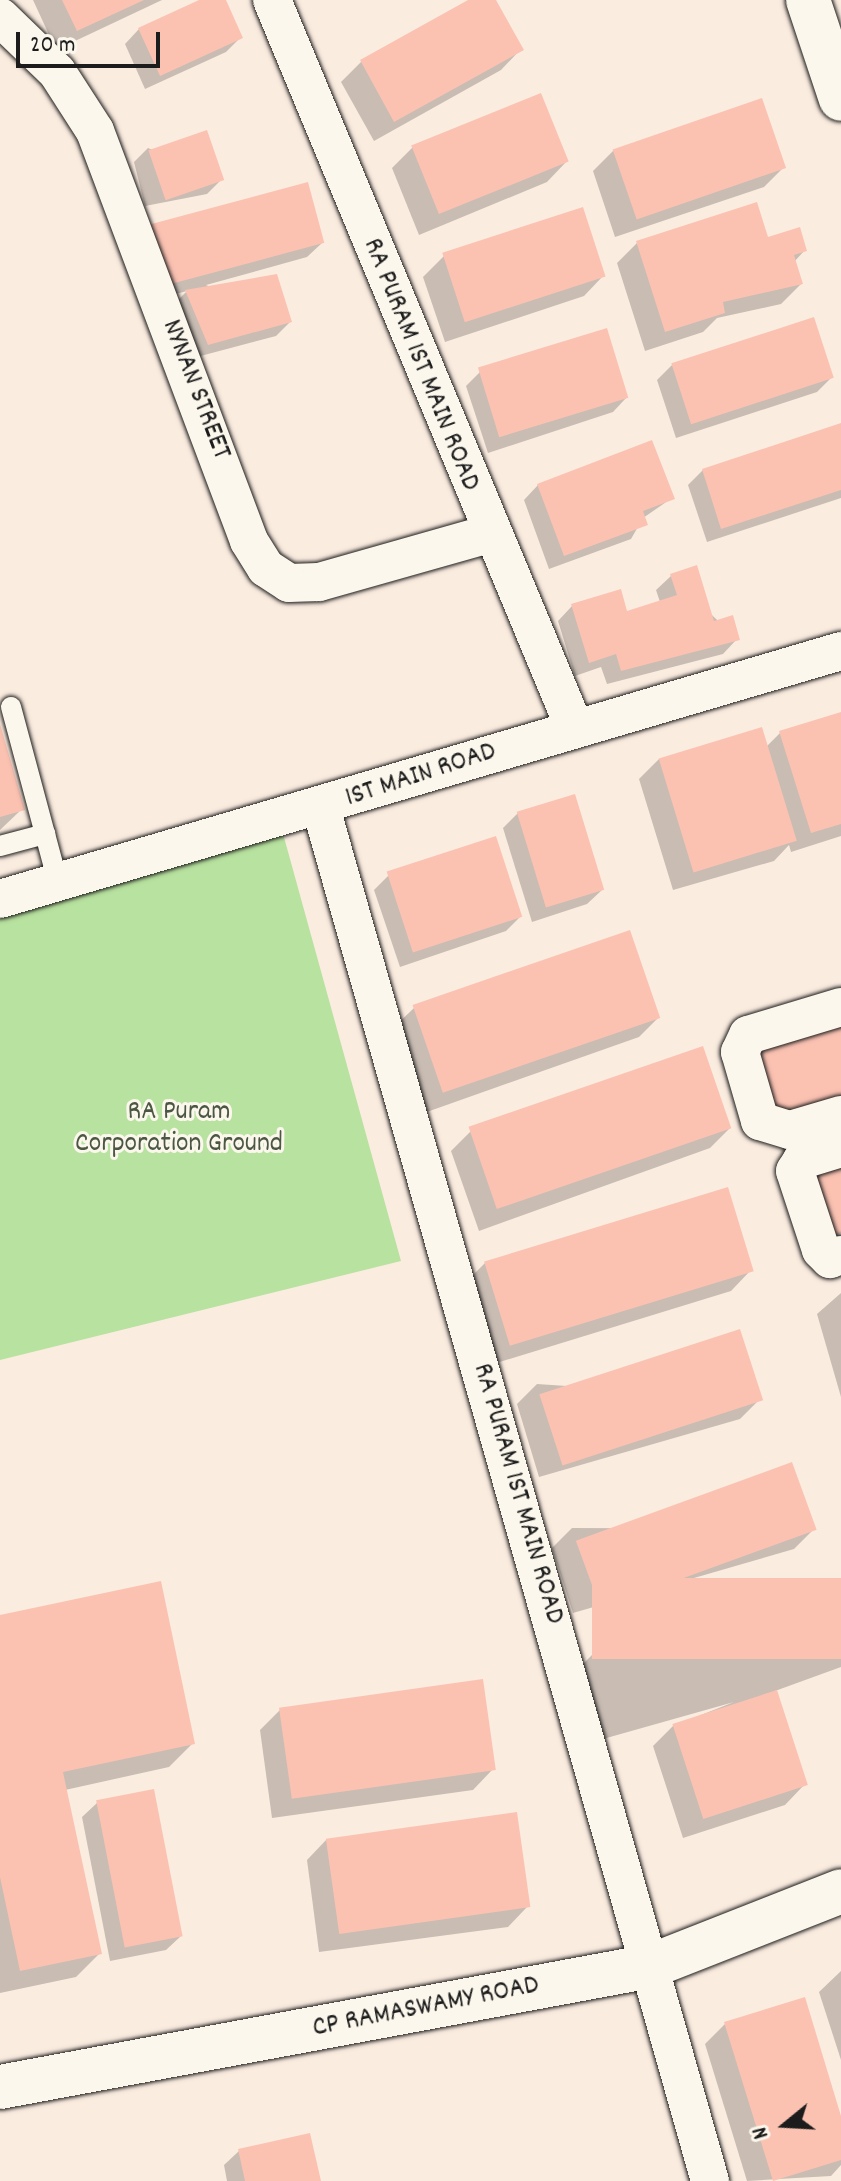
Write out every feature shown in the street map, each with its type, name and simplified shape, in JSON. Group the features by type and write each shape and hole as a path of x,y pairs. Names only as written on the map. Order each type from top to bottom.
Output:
{"main road":[{"path":"808,0 841,99"},
{"name":"CP RAMASWAMY ROAD","path":"0,2087 651,1966 841,1891"}],"street":[{"name":"RA PURAM 1ST MAIN ROAD","path":"272,0 489,534 574,727"},
{"name":"NYNAN STREET","path":"0,17 57,72 95,131 249,541 266,568 289,583 319,582 489,534"},
{"name":"1ST MAIN ROAD","path":"0,899 321,808 574,727 841,651"},
{"name":"RA PURAM 1ST MAIN ROAD","path":"321,808 710,2181"},
{"path":"841,1007 748,1035 740,1052 760,1121 790,1130 841,1115"},
{"path":"841,1148 802,1160 795,1171 821,1250 830,1259 841,1255"}],"lane":[{"path":"11,707 58,883"},
{"path":"0,846 45,834"}],"green space":[{"name":"RA Puram Corporation Ground","path":"282,830 401,1261 0,1360 0,916"}],"building":[{"path":"62,0 144,0 77,31"},
{"path":"199,0 226,0 243,38 160,76 138,28"},
{"path":"468,0 496,0 524,50 394,122 360,60"},
{"path":"541,93 569,162 439,214 411,145"},
{"path":"762,98 786,168 637,219 613,149"},
{"path":"207,130 224,180 166,200 148,150"},
{"path":"308,182 324,243 167,285 151,224"},
{"path":"757,202 768,237 800,227 807,251 794,255 803,284 723,302 725,313 665,332 636,241"},
{"path":"583,207 606,276 465,322 442,253"},
{"path":"277,274 292,322 208,345 185,290"},
{"path":"814,317 834,378 691,424 671,363"},
{"path":"607,328 628,398 499,437 478,367"},
{"path":"841,423 841,490 721,529 702,469"},
{"path":"652,440 675,499 643,511 648,525 564,556 537,484"},
{"path":"697,565 714,621 733,615 740,640 621,671 616,654 589,663 571,604 621,589 627,611 677,595 670,574"},
{"path":"841,712 841,824 811,833 779,731"},
{"path":"0,724 25,810 0,817"},
{"path":"762,727 797,841 694,872 659,759"},
{"path":"575,794 604,890 546,907 517,812"},
{"path":"496,836 522,917 413,952 387,872"},
{"path":"630,930 660,1018 443,1093 413,1005"},
{"path":"841,1017 841,1101 772,1122 749,1045"},
{"path":"703,1046 731,1128 497,1209 469,1127"},
{"path":"841,1154 841,1233 828,1237 806,1165"},
{"path":"728,1187 754,1271 510,1346 484,1262"},
{"path":"740,1329 763,1400 563,1466 539,1394"},
{"path":"792,1462 817,1530 600,1608 576,1541"},
{"path":"592,1578 841,1578 841,1659 592,1659"},
{"path":"161,1581 195,1744 63,1772 102,1954 20,1971 0,1877 0,1615"},
{"path":"483,1679 496,1770 292,1799 279,1708"},
{"path":"777,1690 808,1785 703,1819 672,1724"},
{"path":"154,1789 183,1936 125,1948 96,1800"},
{"path":"517,1812 530,1907 339,1934 326,1839"},
{"path":"805,1997 841,2116 841,2160 773,2181 724,2022"},
{"path":"310,2133 321,2181 245,2181 238,2149"}]}
